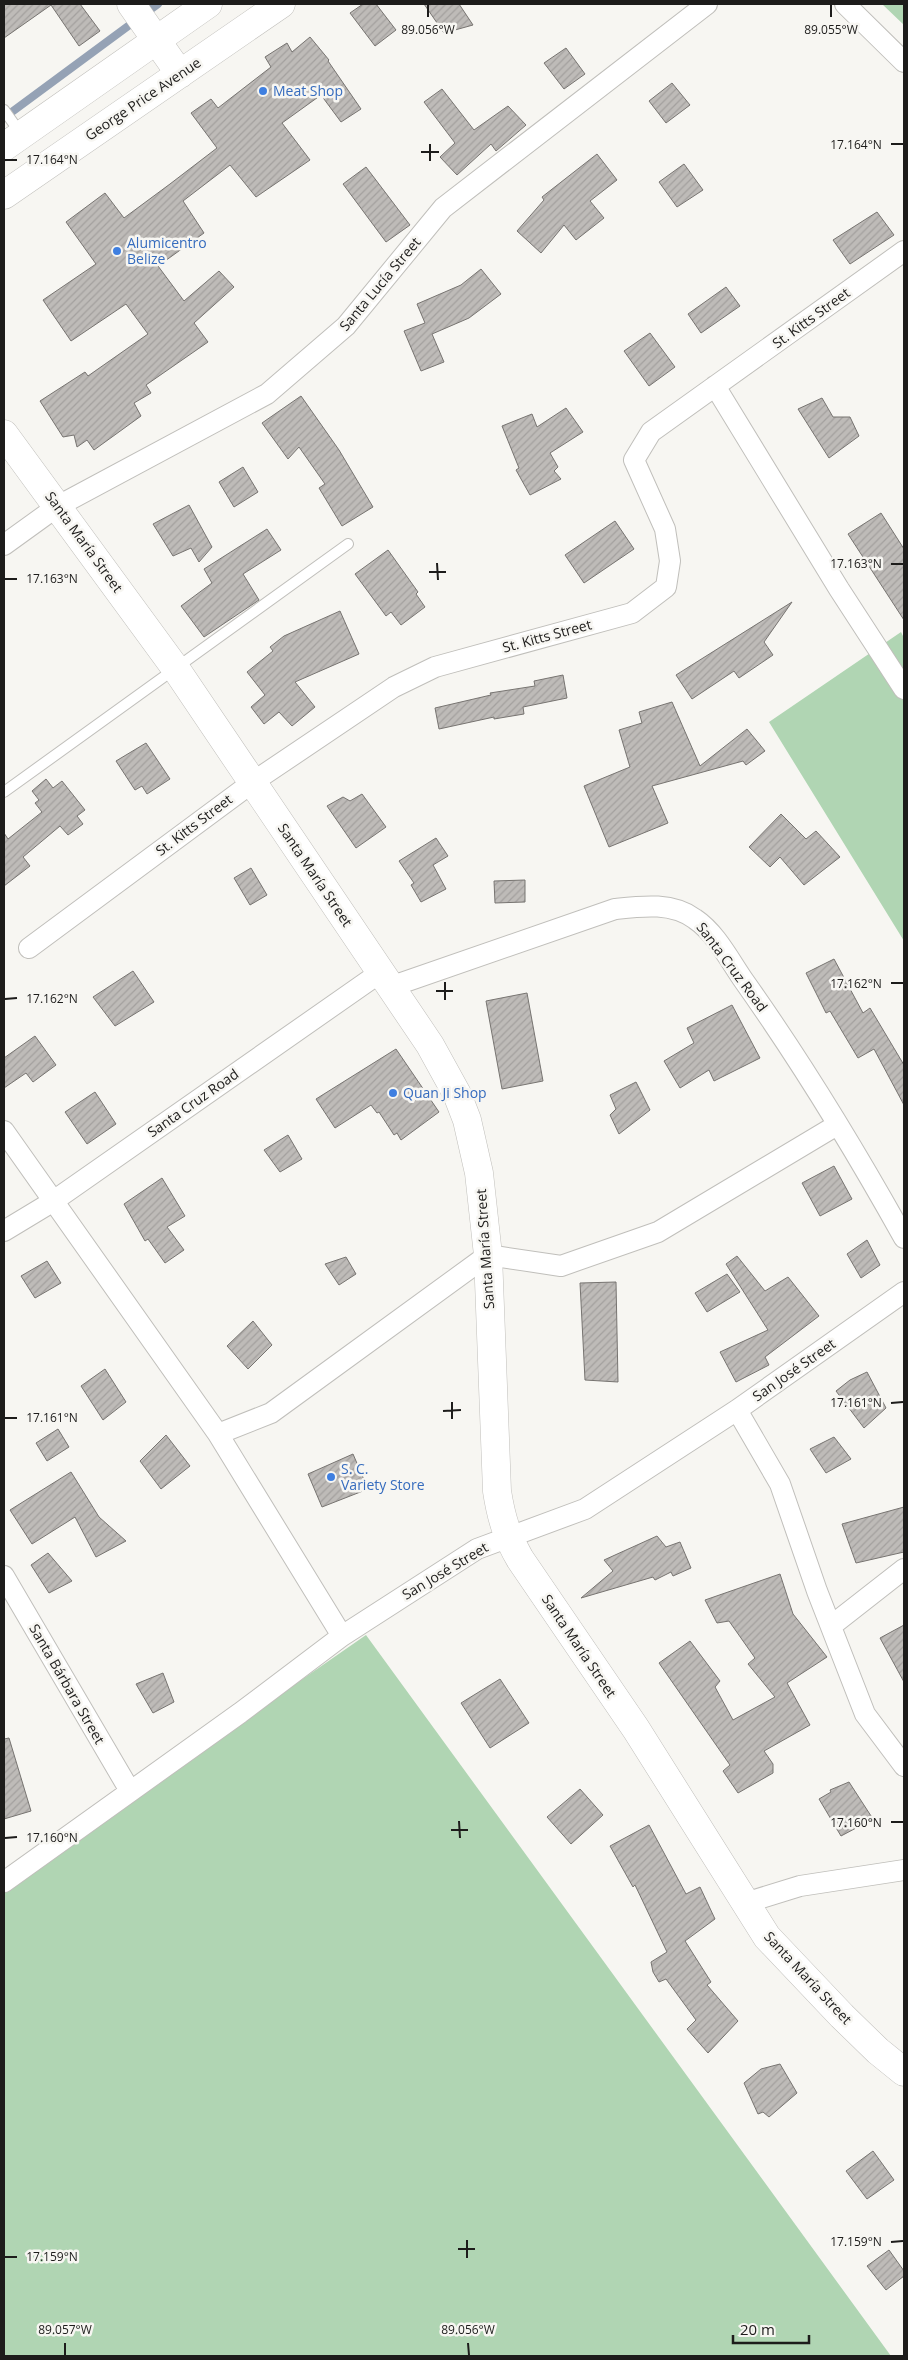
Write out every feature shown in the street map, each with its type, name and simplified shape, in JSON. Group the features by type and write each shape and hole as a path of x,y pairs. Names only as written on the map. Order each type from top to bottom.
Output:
{"street":[{"path":"131,4 180,74"},
{"path":"13,141 208,4"},
{"name":"George Price Avenue","path":"4,194 281,4"},
{"name":"Santa Lucía Street","path":"4,545 58,506 267,394 346,326 443,208 707,4"},
{"path":"845,4 904,62"},
{"name":"St. Kitts Street","path":"29,948 253,782 394,686 435,666 632,613 666,587 670,561 665,529 634,460 651,432 904,251"},
{"path":"715,386 839,589 904,689"},
{"name":"Santa María Street","path":"4,434 176,669 446,1069 467,1120 479,1173 488,1255 496,1483 501,1517 508,1537 520,1559 636,1729 767,1937 842,2016 878,2051 904,2072"},
{"name":"Santa Cruz Road","path":"4,1231 52,1202 386,979 615,909 643,906 672,908 696,919 712,935 771,1019 904,1238"},
{"path":"218,1434 271,1413 488,1255 561,1266 658,1232 837,1125"},
{"path":"4,1131 52,1202 218,1434 342,1636"},
{"name":"San José Street","path":"4,1882 240,1713 342,1636 477,1549 585,1509 737,1410 904,1292"},
{"path":"737,1410 780,1484 816,1591 866,1714 904,1766"},
{"path":"831,1626 904,1569"},
{"name":"Santa Bárbara Street","path":"4,1576 130,1791"},
{"path":"745,1903 816,1882 904,1870"}],"lane":[{"path":"4,110 13,141"},
{"path":"4,792 348,544"}],"green space":[{"path":"882,4 904,4 904,25"},
{"path":"901,632 904,638 904,941 769,722"},
{"path":"366,1635 891,2356 4,2356 4,1886"}],"building":[{"path":"4,4 80,4 100,31 79,46 51,5 4,38"},
{"path":"363,4 376,4 396,30 375,46 350,13"},
{"path":"424,4 459,4 473,25 444,33"},
{"path":"310,37 329,60 361,109 341,122 321,95 282,123 310,160 256,197 230,165 183,201 204,233 158,266 184,301 219,271 234,287 194,323 208,342 146,385 151,393 134,403 141,416 94,450 87,440 77,447 74,435 63,437 40,401 85,372 88,376 148,334 126,304 71,341 43,300 96,264 66,222 105,193 124,218 170,184 217,148 191,113 211,99 218,108 271,67 265,57 287,43 292,52"},
{"path":"566,48 585,74 564,89 544,63"},
{"path":"672,83 690,105 666,123 649,101"},
{"path":"442,89 474,130 508,106 526,125 496,151 491,144 457,175 440,157 455,143 424,102"},
{"path":"597,154 617,180 590,201 604,218 576,240 564,225 541,253 517,231 544,200 542,197"},
{"path":"684,164 703,190 677,207 659,182"},
{"path":"366,167 410,225 386,242 343,184"},
{"path":"877,212 894,235 850,264 833,240"},
{"path":"481,269 501,294 469,318 432,334 444,362 421,371 404,331 425,323 417,304 461,285"},
{"path":"726,287 740,306 701,333 688,314"},
{"path":"650,333 675,367 649,386 624,351"},
{"path":"301,396 339,450 373,507 342,526 319,488 325,484 299,447 288,459 262,423"},
{"path":"822,398 833,417 850,417 859,436 829,458 798,409"},
{"path":"566,408 583,432 550,453 558,467 554,471 561,479 530,495 516,470 519,468 502,426 532,414 537,427"},
{"path":"243,467 258,492 234,507 219,482"},
{"path":"189,505 212,547 199,562 191,548 173,556 153,524"},
{"path":"881,513 904,549 904,620 848,534"},
{"path":"615,521 634,549 584,583 565,555"},
{"path":"267,529 281,550 243,574 259,600 204,637 181,606 212,583 204,569"},
{"path":"388,550 418,592 416,594 425,607 401,625 391,612 386,616 355,574"},
{"path":"792,602 764,642 773,655 739,678 734,671 692,699 676,675"},
{"path":"340,611 359,654 295,682 315,707 292,726 279,712 264,724 251,707 265,695 247,672 273,651 270,647 284,636"},
{"path":"563,675 567,698 523,707 524,714 494,719 494,717 439,729 435,708 491,695 490,693 535,686 534,681"},
{"path":"672,702 700,766 747,729 765,751 746,765 743,761 652,786 668,823 609,847 584,786 630,767 619,730 642,723 639,712"},
{"path":"146,743 170,779 147,794 142,786 135,790 116,761"},
{"path":"46,779 53,788 62,781 85,810 77,816 83,824 68,835 60,826 23,857 30,866 4,886 4,833 8,839 42,812 35,803 39,800 32,791"},
{"path":"362,794 386,827 356,848 327,806 343,797 350,801"},
{"path":"781,814 806,839 816,831 840,857 804,885 780,857 770,867 749,847"},
{"path":"436,838 448,856 433,865 446,889 421,902 411,885 414,883 399,861"},
{"path":"251,868 267,895 250,905 234,878"},
{"path":"525,880 525,902 495,903 494,881"},
{"path":"834,959 863,1013 870,1008 904,1065 904,1105 874,1049 858,1058 830,1011 826,1013 806,973"},
{"path":"133,971 154,1002 115,1026 93,997"},
{"path":"527,993 543,1081 502,1089 486,1001"},
{"path":"732,1005 760,1058 714,1081 709,1070 680,1088 664,1061 694,1043 687,1028"},
{"path":"35,1036 56,1065 33,1082 26,1073 4,1088 4,1058"},
{"path":"396,1049 439,1112 401,1140 397,1133 394,1135 379,1112 377,1113 371,1105 335,1128 316,1099"},
{"path":"636,1082 650,1110 619,1134 610,1115 616,1109 610,1095"},
{"path":"95,1092 116,1124 87,1144 65,1112"},
{"path":"288,1135 302,1159 280,1172 264,1150"},
{"path":"834,1166 852,1199 820,1216 802,1183"},
{"path":"162,1178 185,1216 167,1227 184,1250 165,1263 148,1239 145,1241 124,1204"},
{"path":"867,1240 880,1265 861,1278 847,1254"},
{"path":"737,1256 765,1291 788,1277 819,1316 765,1357 769,1365 736,1382 720,1352 768,1330 726,1264"},
{"path":"346,1257 356,1274 339,1285 325,1264"},
{"path":"47,1261 61,1283 35,1298 21,1276"},
{"path":"727,1274 740,1292 707,1312 695,1293"},
{"path":"616,1282 618,1382 585,1380 580,1283"},
{"path":"253,1321 272,1345 248,1369 227,1346"},
{"path":"105,1369 126,1402 103,1420 81,1386"},
{"path":"867,1372 886,1408 864,1428 836,1391 850,1380"},
{"path":"58,1429 69,1447 47,1461 36,1443"},
{"path":"166,1435 190,1466 161,1489 140,1461"},
{"path":"834,1437 851,1459 826,1473 810,1449"},
{"path":"353,1454 368,1489 322,1507 308,1474"},
{"path":"71,1472 99,1517 126,1541 96,1557 75,1517 32,1544 10,1510"},
{"path":"904,1507 904,1552 856,1563 842,1524"},
{"path":"657,1536 666,1547 680,1542 691,1568 673,1576 671,1572 655,1580 653,1577 581,1598 613,1571 604,1560"},
{"path":"48,1553 72,1581 49,1593 31,1565"},
{"path":"780,1574 793,1614 827,1657 787,1683 810,1725 764,1751 773,1764 773,1773 738,1793 723,1771 730,1765 659,1663 690,1641 720,1681 715,1687 733,1720 775,1697 748,1664 755,1658 729,1621 717,1623 705,1600"},
{"path":"904,1625 904,1682 880,1638"},
{"path":"163,1673 174,1702 153,1713 136,1684"},
{"path":"500,1679 529,1723 490,1748 461,1703"},
{"path":"9,1738 31,1811 4,1819 4,1739"},
{"path":"849,1782 873,1819 841,1836 819,1799 831,1792 830,1790"},
{"path":"580,1789 603,1815 571,1844 547,1817"},
{"path":"649,1825 686,1894 700,1887 715,1919 685,1941 711,1982 707,1985 738,2021 708,2053 687,2029 696,2020 666,1979 659,1982 653,1972 651,1962 667,1952 635,1885 633,1887 610,1846"},
{"path":"780,2064 797,2093 769,2117 763,2112 758,2114 744,2083 761,2069"},
{"path":"873,2151 894,2180 867,2199 846,2171"},
{"path":"889,2250 904,2271 904,2276 886,2290 867,2266"}],"waterway":[{"path":"5,117 158,4"}],"place":[{"name":"Meat Shop","path":"263,91"},
{"name":"Alumicentro Belize","path":"117,251"},
{"name":"Quan Ji Shop","path":"393,1093"},
{"name":"S. C. Variety Store","path":"331,1477"}]}
